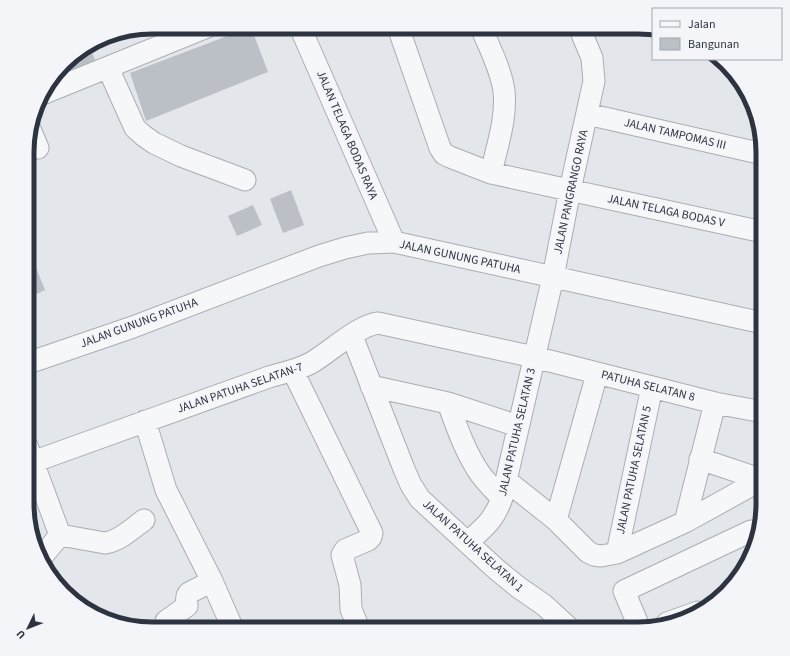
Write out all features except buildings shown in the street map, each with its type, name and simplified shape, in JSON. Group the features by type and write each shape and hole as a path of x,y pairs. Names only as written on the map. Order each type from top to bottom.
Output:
{"street":[{"path":"55,85 108,68 190,34"},
{"name":"JALAN TELAGA BODAS RAYA","path":"303,34 394,242"},
{"name":"JALAN TELAGA BODAS V","path":"400,34 442,151 450,158 491,173 756,230"},
{"path":"484,34 494,58 504,90 504,110 491,173"},
{"name":"JALAN PANGRANGO RAYA","path":"534,357 553,277 594,81 592,58 582,34"},
{"path":"108,68 135,128 144,136 154,143 181,156 245,180"},
{"name":"JALAN TAMPOMAS III","path":"587,114 756,152"},
{"path":"35,140 38,148"},
{"name":"JALAN GUNUNG PATUHA","path":"34,360 133,327 338,250 368,243 394,242 756,321"},
{"name":"JALAN PATUHA SELATAN-7","path":"34,455 145,421 269,377 293,371 309,364 369,325 380,323 534,357"},
{"name":"JALAN PATUHA SELATAN 1","path":"352,336 411,485 420,499 496,568 518,587 544,605 562,622"},
{"name":"PATUHA SELATAN 8","path":"534,357 715,403 756,411"},
{"name":"JALAN PATUHA SELATAN 3","path":"468,542 492,519 497,512 504,490 534,357"},
{"path":"293,371 372,533 368,540 345,550 342,555 350,585 351,609 356,622"},
{"path":"556,520 597,374"},
{"path":"371,386 448,404 518,426"},
{"name":"JALAN PATUHA SELATAN 5","path":"617,553 652,387"},
{"path":"685,522 715,403"},
{"path":"448,404 461,438 481,475 556,520 591,554 601,556 617,553 685,522 756,483"},
{"path":"145,421 166,490 212,581 230,622"},
{"path":"700,460 756,478"},
{"path":"34,470 60,535"},
{"path":"60,535 110,543 117,540 144,520"},
{"path":"637,622 624,591 751,531"},
{"path":"45,553 60,535"},
{"path":"166,621 188,606 186,599 189,593 212,581"}]}
